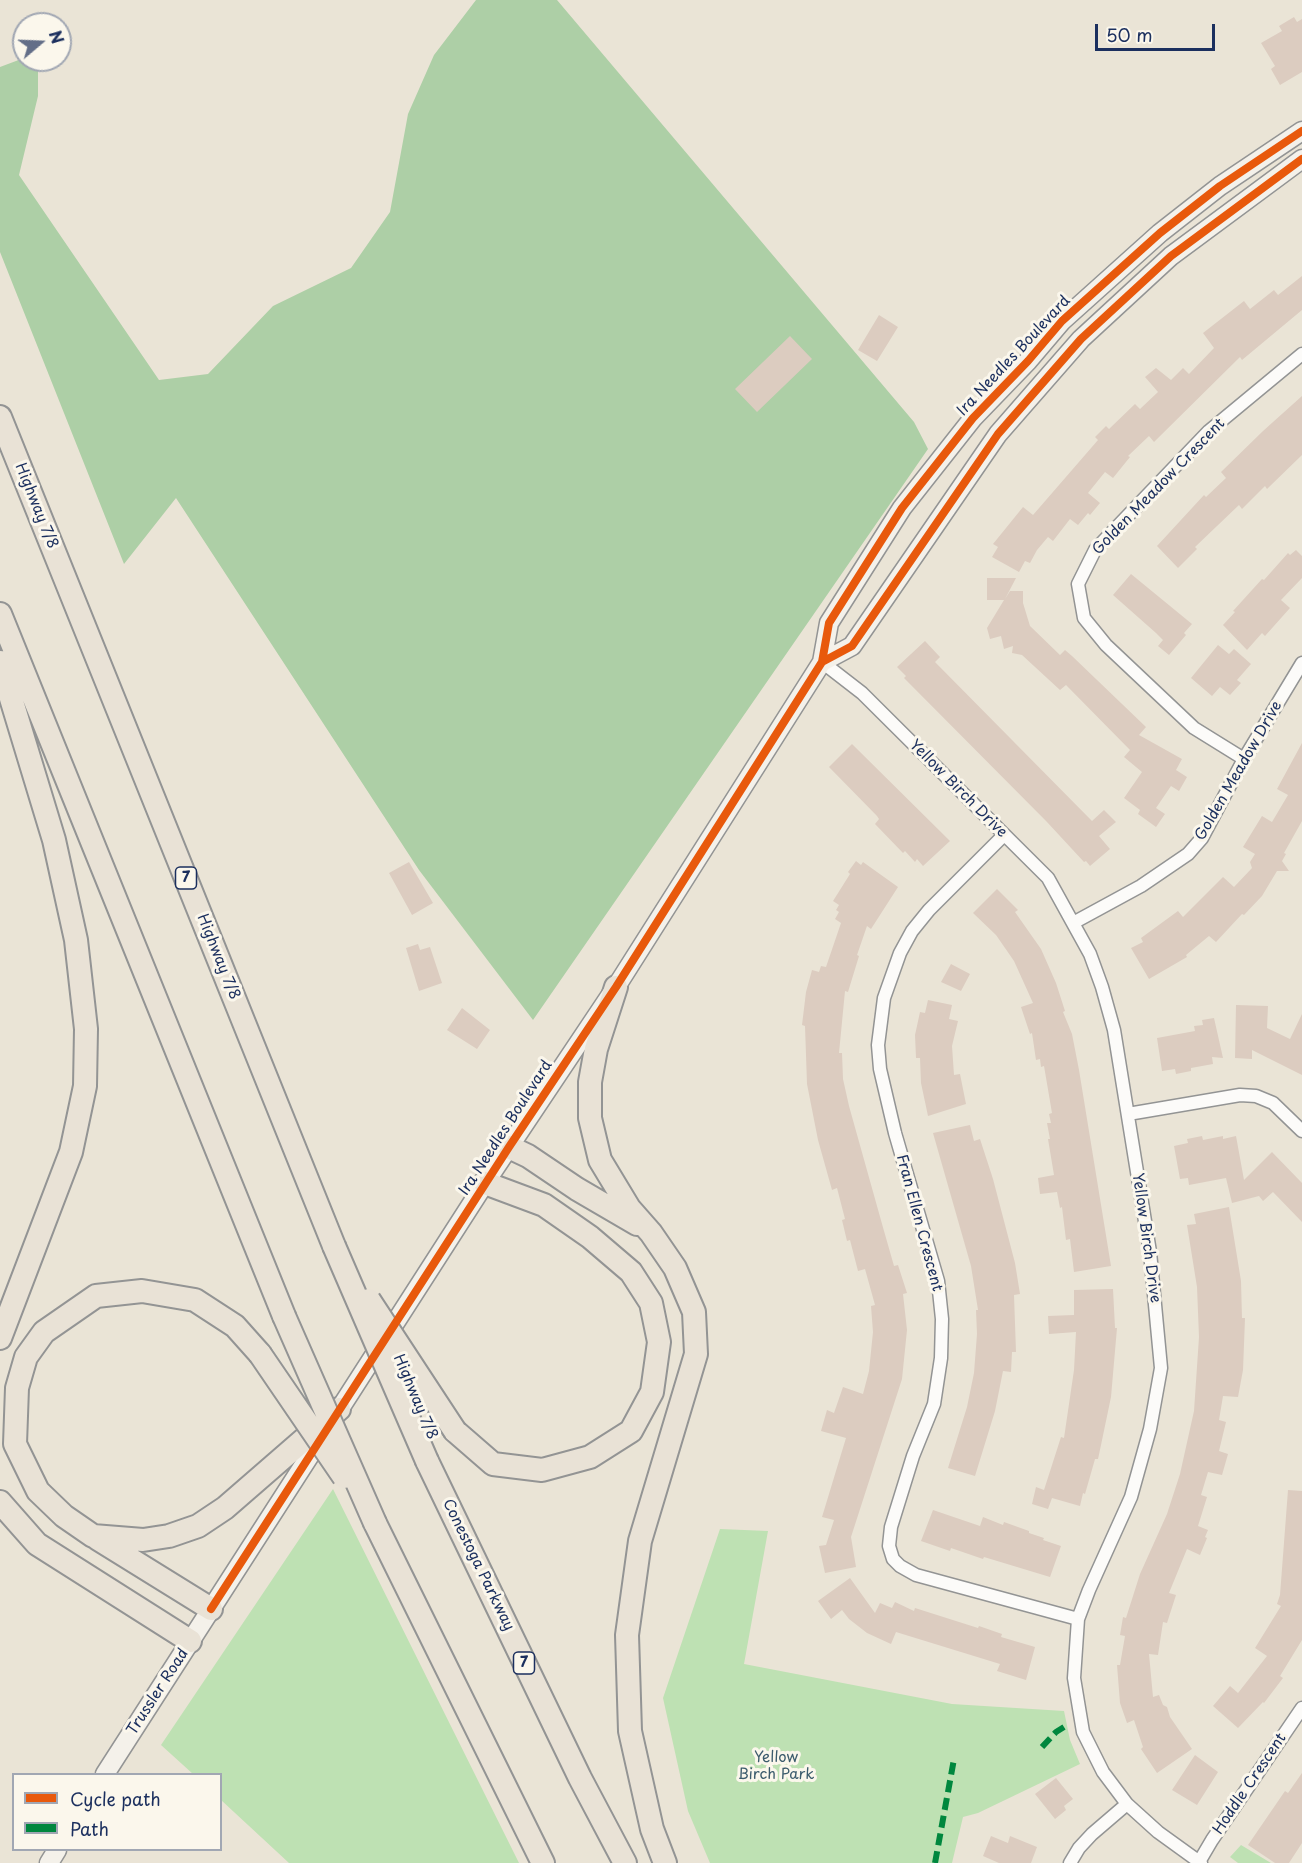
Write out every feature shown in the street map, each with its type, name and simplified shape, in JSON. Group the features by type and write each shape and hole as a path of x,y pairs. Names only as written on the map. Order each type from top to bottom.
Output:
{"highway":[{"name":"Highway 7/8","path":"0,417 334,1246 427,1461"},
{"path":"0,614 284,1316 375,1523 543,1863"},
{"path":"0,662 54,840 76,940 86,1029 85,1086 71,1152 0,1338"},
{"path":"616,987 596,1049 590,1082 590,1118 600,1160 629,1208 651,1233 675,1268 694,1312 696,1354 640,1541 627,1635 630,1731 652,1829 665,1863"},
{"path":"509,1147 528,1156 577,1189 651,1233"},
{"path":"334,1246 455,1431 493,1464 542,1470 590,1457 631,1431 652,1392 659,1342 651,1303 631,1272 590,1237 544,1205 485,1183"},
{"path":"211,1609 64,1516 38,1491 15,1444 17,1388 27,1357 44,1332 96,1296 142,1291 195,1300 235,1326 260,1354 375,1523"},
{"path":"93,1536 143,1540 169,1536 198,1526 225,1508 339,1409"},
{"name":"Conestoga Parkway","path":"427,1461 580,1778 625,1863"},
{"path":"0,1502 38,1544 190,1641"}],"main road":[{"name":"Ira Needles Boulevard","path":"211,1609 485,1183 616,987 822,662 829,623 902,508 973,418 1028,361 1062,321 1160,233 1220,186 1302,131"},
{"name":"Ira Needles Boulevard","path":"822,662 852,646 998,434 1080,339 1171,256 1302,159"},
{"name":"Trussler Road","path":"106,1773 211,1609"}],"street":[{"name":"Golden Meadow Crescent","path":"1244,759 1194,728 1107,645 1084,618 1078,584 1095,550 1209,431 1302,354"},
{"name":"Yellow Birch Drive","path":"822,662 862,693 1047,878 1090,954 1102,987 1114,1030 1150,1252 1161,1368 1150,1429 1131,1497 1078,1619 1074,1678 1083,1732 1103,1772 1127,1804 1158,1832 1200,1862"},
{"name":"Golden Meadow Drive","path":"1073,923 1141,886 1188,854 1202,838 1244,759 1302,663"},
{"name":"Fran Ellen Crescent","path":"1004,835 929,910 912,931 900,953 884,998 878,1045 880,1069 894,1133 938,1281 942,1320 941,1358 934,1404 910,1467 891,1527 890,1546 893,1559 916,1575 1078,1619"},
{"path":"1128,1114 1240,1095 1256,1096 1274,1103 1302,1131"},
{"name":"Hoddle Crescent","path":"1200,1862 1212,1840 1302,1708"},
{"path":"1070,1863 1079,1848 1092,1834 1127,1804"}],"green space":[{"path":"476,0 557,0 914,422 928,449 533,1020 419,870 176,498 124,564 0,252 0,67 12,62 12,72 38,72 38,96 19,175 159,380 208,374 273,306 351,268 390,212 408,114 434,55"},
{"path":"333,1489 519,1863 289,1863 222,1801 222,1773 192,1773 161,1745"},
{"name":"Yellow Birch Park","path":"720,1529 768,1531 744,1664 952,1704 1064,1711 1070,1740 1080,1764 978,1813 963,1817 952,1863 710,1863 688,1811 663,1698"},
{"path":"1241,1845 1271,1863 1238,1863 1230,1857"}],"building":[{"path":"1294,17 1297,22 1302,19 1302,72 1280,85 1271,69 1275,66 1261,43 1282,31 1279,26"},
{"path":"1302,276 1302,310 1242,360 1240,357 1154,442 1149,436 1128,456 1130,457 1113,478 1105,472 1088,493 1100,503 1090,515 1088,513 1078,525 1070,519 1053,541 1048,537 1030,563 1025,561 1019,572 992,557 998,547 993,544 1023,507 1033,515 1098,440 1095,437 1106,426 1109,429 1135,404 1140,409 1158,392 1145,377 1156,368 1171,380 1183,368 1189,374 1214,348 1203,333 1244,301 1250,309 1274,290 1278,295"},
{"path":"879,315 898,327 877,361 858,350"},
{"path":"790,336 812,359 757,412 735,389"},
{"path":"1302,396 1302,455 1267,489 1265,486 1242,509 1239,505 1195,547 1197,549 1178,568 1157,546 1204,495 1206,497 1226,478 1221,472"},
{"path":"1296,550 1302,556 1302,578 1281,600 1290,608 1265,636 1262,633 1247,650 1223,625 1262,579 1264,580 1288,553 1290,555"},
{"path":"1131,574 1192,624 1169,655 1158,646 1163,640 1113,595"},
{"path":"987,578 1016,578 1005,599 1010,591 1023,591 1023,603 1030,626 1060,655 1065,650 1072,656 1146,727 1139,735 1182,759 1176,770 1187,777 1179,791 1171,786 1156,808 1165,814 1156,827 1138,814 1140,810 1124,798 1142,772 1124,757 1130,750 1066,685 1060,690 1022,655 1012,653 1013,646 1004,649 1001,636 990,639 987,628 1004,600 987,600"},
{"path":"925,641 940,657 935,662 1092,821 1104,810 1116,822 1099,836 1110,849 1090,866 904,678 906,676 897,667"},
{"path":"1218,645 1229,654 1234,649 1251,664 1237,680 1241,683 1230,695 1220,687 1212,696 1191,678"},
{"path":"1302,743 1302,821 1282,861 1289,871 1277,871 1262,896 1216,942 1209,936 1186,955 1187,957 1149,979 1131,948 1143,942 1141,938 1178,911 1183,917 1223,877 1234,887 1252,868 1250,862 1255,854 1243,847 1262,816 1272,822 1288,795 1277,789"},
{"path":"852,744 950,841 923,866 917,859 915,862 905,851 903,853 875,824 879,819 877,816 829,767"},
{"path":"856,861 861,865 863,862 898,887 871,929 867,926 848,992 845,991 839,1053 842,1053 843,1079 849,1106 884,1231 894,1266 898,1265 907,1293 903,1294 907,1330 902,1379 851,1537 856,1567 825,1573 819,1546 826,1545 834,1520 822,1517 846,1438 821,1431 827,1410 834,1413 843,1387 863,1394 869,1371 873,1332 871,1306 875,1305 865,1269 858,1271 850,1240 847,1241 842,1220 845,1219 837,1188 832,1190 818,1140 807,1084 805,1026 802,1025 806,992 812,970 819,972 821,966 826,967 841,923 835,919 839,912 836,910 839,905 833,901"},
{"path":"409,862 433,903 412,915 389,873"},
{"path":"997,889 1018,910 1015,912 1041,949 1056,983 1065,1011 1063,1012 1072,1034 1111,1266 1074,1272 1070,1239 1066,1240 1062,1207 1060,1208 1057,1192 1040,1194 1038,1178 1054,1175 1047,1123 1051,1123 1049,1114 1052,1113 1044,1066 1041,1067 1040,1059 1036,1060 1032,1033 1030,1034 1021,1007 1033,1003 1014,961 996,935 973,913"},
{"path":"418,944 420,950 430,947 442,983 419,991 406,948"},
{"path":"951,964 970,974 961,991 941,982"},
{"path":"928,1000 952,1005 949,1019 958,1021 952,1046 954,1075 960,1074 966,1104 928,1116 921,1083 920,1058 916,1058 915,1035 920,1012 925,1013"},
{"path":"1236,1005 1268,1006 1267,1028 1290,1039 1302,1014 1302,1075 1252,1050 1252,1059 1235,1058"},
{"path":"462,1008 490,1030 477,1049 447,1030"},
{"path":"1214,1018 1223,1058 1212,1057 1213,1064 1191,1068 1191,1071 1176,1074 1175,1069 1162,1071 1157,1038 1195,1031 1194,1026 1203,1025 1202,1020"},
{"path":"970,1125 974,1141 980,1139 993,1179 1015,1263 1020,1294 1014,1295 1016,1352 1012,1352 1011,1372 1003,1371 995,1411 975,1476 948,1468 967,1407 974,1373 976,1310 978,1310 971,1266 933,1133"},
{"path":"1202,1136 1203,1140 1236,1136 1244,1180 1272,1152 1302,1183 1302,1222 1273,1192 1263,1201 1259,1196 1232,1203 1226,1178 1189,1185 1188,1178 1180,1179 1174,1146 1188,1143 1187,1139"},
{"path":"1229,1207 1241,1281 1242,1318 1245,1318 1243,1370 1238,1397 1223,1396 1219,1420 1226,1422 1219,1451 1228,1454 1222,1475 1208,1472 1201,1495 1207,1497 1198,1526 1208,1530 1205,1537 1207,1538 1200,1555 1187,1549 1169,1593 1176,1595 1167,1623 1163,1622 1158,1655 1149,1654 1153,1697 1159,1695 1170,1717 1192,1749 1157,1773 1141,1749 1143,1747 1134,1720 1127,1723 1120,1703 1117,1665 1120,1665 1125,1636 1120,1635 1123,1617 1126,1618 1140,1574 1167,1514 1180,1474 1194,1411 1199,1337 1197,1287 1187,1225 1196,1224 1194,1214"},
{"path":"1113,1289 1115,1328 1117,1328 1111,1397 1098,1459 1095,1459 1085,1494 1083,1493 1080,1506 1052,1498 1048,1509 1032,1504 1036,1487 1044,1490 1061,1437 1064,1438 1074,1370 1076,1332 1049,1334 1048,1316 1074,1315 1074,1290"},
{"path":"1288,1490 1302,1491 1302,1640 1280,1676 1283,1678 1264,1703 1238,1728 1213,1706 1230,1686 1238,1693 1267,1656 1255,1648 1281,1606 1277,1604 1280,1595"},
{"path":"933,1510 980,1526 983,1517 1003,1525 1004,1522 1061,1546 1050,1577 951,1548 950,1551 921,1541"},
{"path":"850,1578 875,1613 880,1603 892,1608 895,1602 914,1611 915,1608 978,1628 979,1626 1002,1634 1001,1637 1035,1647 1026,1680 997,1671 1000,1664 896,1632 891,1644 867,1633 849,1619 842,1610 831,1619 818,1601"},
{"path":"1195,1755 1218,1772 1197,1805 1172,1790"},
{"path":"1302,1773 1302,1843 1289,1863 1275,1863 1248,1845 1285,1791 1288,1793"},
{"path":"1056,1778 1073,1799 1064,1806 1066,1810 1055,1819 1035,1794"},
{"path":"991,1836 1008,1843 1010,1836 1037,1847 1031,1863 999,1863 983,1856"}],"marked path":[{"path":"1042,1747 1064,1727"},
{"path":"935,1863 954,1759"}],"cycle path":[{"path":"211,1609 509,1147 616,987 822,662 829,623 902,508 973,418 1028,361 1062,321 1160,233 1220,186 1302,131"},
{"path":"822,662 852,646 998,434 1081,339 1171,256 1302,159"}]}
